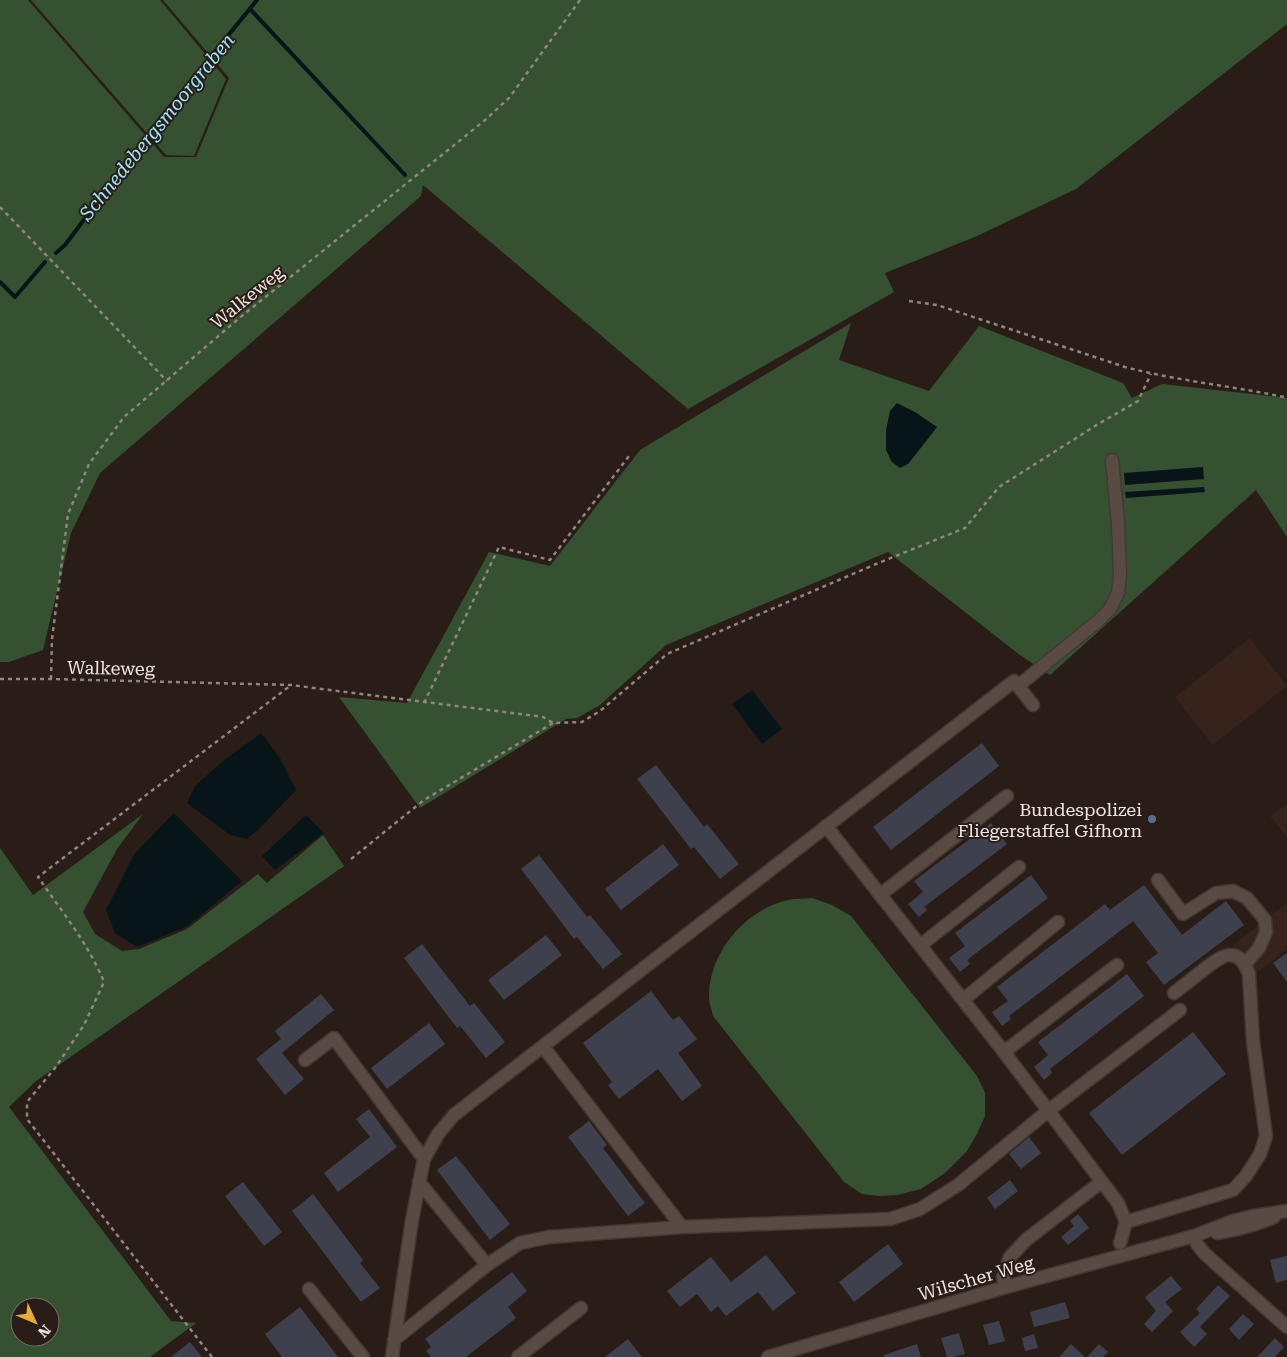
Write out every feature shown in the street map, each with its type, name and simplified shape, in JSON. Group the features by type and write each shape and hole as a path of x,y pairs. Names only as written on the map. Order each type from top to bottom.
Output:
{"street":[{"path":"1018,686 1098,621 1110,609 1118,592 1121,561 1112,460"},
{"path":"392,1357 412,1220 424,1158 438,1134 454,1115 1014,681 1033,705"},
{"path":"880,895 1007,796"},
{"path":"826,826 1004,1052 1118,1203 1126,1222 1120,1243"},
{"path":"921,945 1019,867"},
{"path":"1158,880 1183,914 1216,893 1233,891 1247,898 1265,920 1266,932 1259,948 1246,964"},
{"path":"963,1000 1058,922"},
{"path":"1126,1222 1233,1190 1246,1176 1260,1154 1266,1136 1253,1041 1249,974 1246,964 1239,958 1230,955 1219,957 1174,993"},
{"path":"1004,1052 1117,965"},
{"path":"394,1340 487,1265 520,1243 549,1237 682,1227 890,1219 920,1209 958,1185 1048,1111 1180,1010"},
{"path":"305,1060 334,1038 424,1158"},
{"path":"548,1053 682,1227"},
{"path":"419,1182 487,1265"},
{"path":"1006,1288 1003,1277 1010,1257 1026,1240 1101,1182"},
{"name":"Wilscher Weg","path":"768,1357 1194,1236 1232,1221 1287,1211 1256,1225 1194,1236"},
{"path":"1194,1236 1204,1253 1287,1327"},
{"path":"309,1289 364,1357"},
{"path":"518,1357 581,1308"}],"path":[{"name":"Walkeweg","path":"51,679 52,639 68,514 89,464 124,417 237,320 484,121 508,98 580,0"},
{"path":"0,207 167,380"},
{"path":"909,301 936,305 1151,374 1287,396"},
{"path":"351,859 424,800 553,723 582,722 600,711 667,654 876,564 965,528 999,487 1138,401 1151,374"},
{"path":"424,703 499,547 550,560 628,456"},
{"name":"Walkeweg","path":"0,680 51,679 291,686 543,717 553,723"},
{"path":"212,1357 27,1119 27,1102 55,1068 84,1025 104,982 98,968 68,920 38,877 291,686"}],"shaded area":[{"path":"897,403 915,412 937,427 908,464 900,468 892,462 886,450 886,430 890,411"},
{"path":"1203,467 1204,479 1125,485 1124,473"},
{"path":"1204,487 1205,492 1126,498 1125,492"},
{"path":"1250,638 1287,686 1213,745 1175,697"},
{"path":"752,690 782,729 762,744 732,704"},
{"path":"261,733 280,758 296,790 247,839 230,835 187,803 195,786 223,761"},
{"path":"1287,805 1287,837 1270,816"},
{"path":"174,813 242,881 188,926 137,947 115,933 106,910 135,853"},
{"path":"306,815 324,833 275,870 262,856"},
{"path":"1287,903 1287,951 1256,973 1233,945"}],"green space":[{"path":"0,0 28,0 164,157 196,157 229,78 163,0 1287,0 1287,24 1076,189 977,236 885,273 894,292 688,409 423,185 421,196 100,473 71,533 43,650 9,662 0,662"},
{"path":"31,0 160,0 226,79 194,156 166,155"},
{"path":"851,323 839,360 929,391 979,326 1123,383 1132,398 1162,384 1287,398 1287,537 1256,490 1050,675 1020,655 888,552 666,645 600,705 577,718 566,719 420,808 339,697 407,703 489,552 550,566 640,450","holes":["937,427 908,464 892,462 886,449 886,430"]},
{"path":"143,814 117,849 83,912 95,934 122,951 139,949 187,929 258,874 267,883 323,835 344,866 36,1081 9,1107 171,1321 196,1323 150,1357 0,1357 0,848 33,895"},
{"path":"812,898 832,905 851,916 977,1076 985,1093 985,1116 967,1151 945,1173 921,1189 897,1195 879,1196 862,1194 844,1182 713,1016 709,1000 710,981 722,950 732,936 744,923 773,905 791,899"}],"building":[{"path":"982,743 999,766 891,850 873,827"},
{"path":"656,765 704,827 707,824 739,864 720,879 694,847 691,849 637,779"},
{"path":"991,823 1007,844 924,907 927,910 919,917 908,904 923,892 914,881"},
{"path":"663,844 679,865 621,910 605,889"},
{"path":"539,855 587,917 590,915 622,954 603,969 577,937 574,939 521,869"},
{"path":"1031,875 1048,898 967,960 970,964 960,972 949,958 965,946 955,933"},
{"path":"1144,885 1182,935 1226,901 1244,925 1164,985 1146,962 1158,953 1133,921 1009,1016 1011,1019 1002,1026 992,1012 1008,1001 997,987 1105,904 1110,910"},
{"path":"546,935 562,955 504,1000 488,980"},
{"path":"422,944 470,1006 474,1003 505,1042 486,1058 460,1026 457,1028 404,958"},
{"path":"1287,953 1287,982 1273,963"},
{"path":"1127,974 1144,996 1050,1069 1052,1073 1044,1080 1034,1067 1048,1055 1038,1042"},
{"path":"651,991 673,1020 679,1016 697,1039 678,1053 702,1086 682,1101 658,1069 619,1099 608,1085 612,1082 583,1043"},
{"path":"321,994 334,1010 282,1053 304,1079 285,1095 256,1059 281,1039 275,1031"},
{"path":"429,1023 445,1044 387,1089 371,1068"},
{"path":"1193,1032 1226,1074 1122,1155 1089,1113"},
{"path":"369,1109 397,1147 338,1192 324,1173 370,1137 356,1119"},
{"path":"589,1121 607,1145 603,1148 645,1203 628,1216 568,1137"},
{"path":"1029,1137 1041,1153 1021,1169 1009,1154"},
{"path":"456,1156 510,1224 490,1240 437,1170"},
{"path":"1010,1180 1018,1191 995,1209 987,1198"},
{"path":"243,1182 282,1232 264,1246 225,1196"},
{"path":"313,1194 363,1260 360,1263 380,1288 361,1302 292,1211"},
{"path":"1078,1214 1089,1228 1068,1245 1061,1237 1074,1226 1070,1221"},
{"path":"888,1244 903,1264 854,1302 839,1282"},
{"path":"766,1255 796,1293 773,1311 758,1292 726,1316 718,1306 711,1312 697,1294 680,1307 667,1291 711,1257 731,1282"},
{"path":"1287,1256 1287,1280 1276,1283 1270,1260"},
{"path":"512,1272 527,1291 508,1307 516,1318 466,1357 431,1357 426,1351 431,1347 425,1339"},
{"path":"1171,1276 1182,1289 1165,1302 1173,1311 1152,1332 1144,1324 1156,1311 1145,1297"},
{"path":"1218,1285 1230,1296 1200,1327 1207,1334 1194,1347 1180,1332 1200,1313 1196,1309"},
{"path":"1065,1302 1070,1318 1034,1327 1030,1312"},
{"path":"300,1307 338,1357 282,1357 265,1334"},
{"path":"1243,1314 1254,1324 1239,1340 1229,1329"},
{"path":"999,1321 1005,1341 989,1345 983,1325"},
{"path":"959,1333 965,1354 947,1357 941,1338"},
{"path":"1034,1334 1038,1348 1025,1351 1022,1338"},
{"path":"1275,1338 1284,1347 1275,1357 1257,1357"},
{"path":"628,1339 642,1357 605,1357"},
{"path":"190,1342 202,1357 171,1357"},
{"path":"917,1344 921,1357 884,1357 884,1355"},
{"path":"1071,1344 1085,1357 1059,1357"},
{"path":"1099,1344 1108,1352 1103,1357 1087,1357"}],"waterway":[{"name":"Schnedebergsmoorgraben","path":"56,253 65,245 159,120 257,0"},
{"path":"250,9 405,175"},
{"name":"Schnedebergsmoorgraben","path":"0,282 15,297 45,262"}],"place":[{"name":"Bundespolizei Fliegerstaffel Gifhorn","path":"1152,819"}]}
